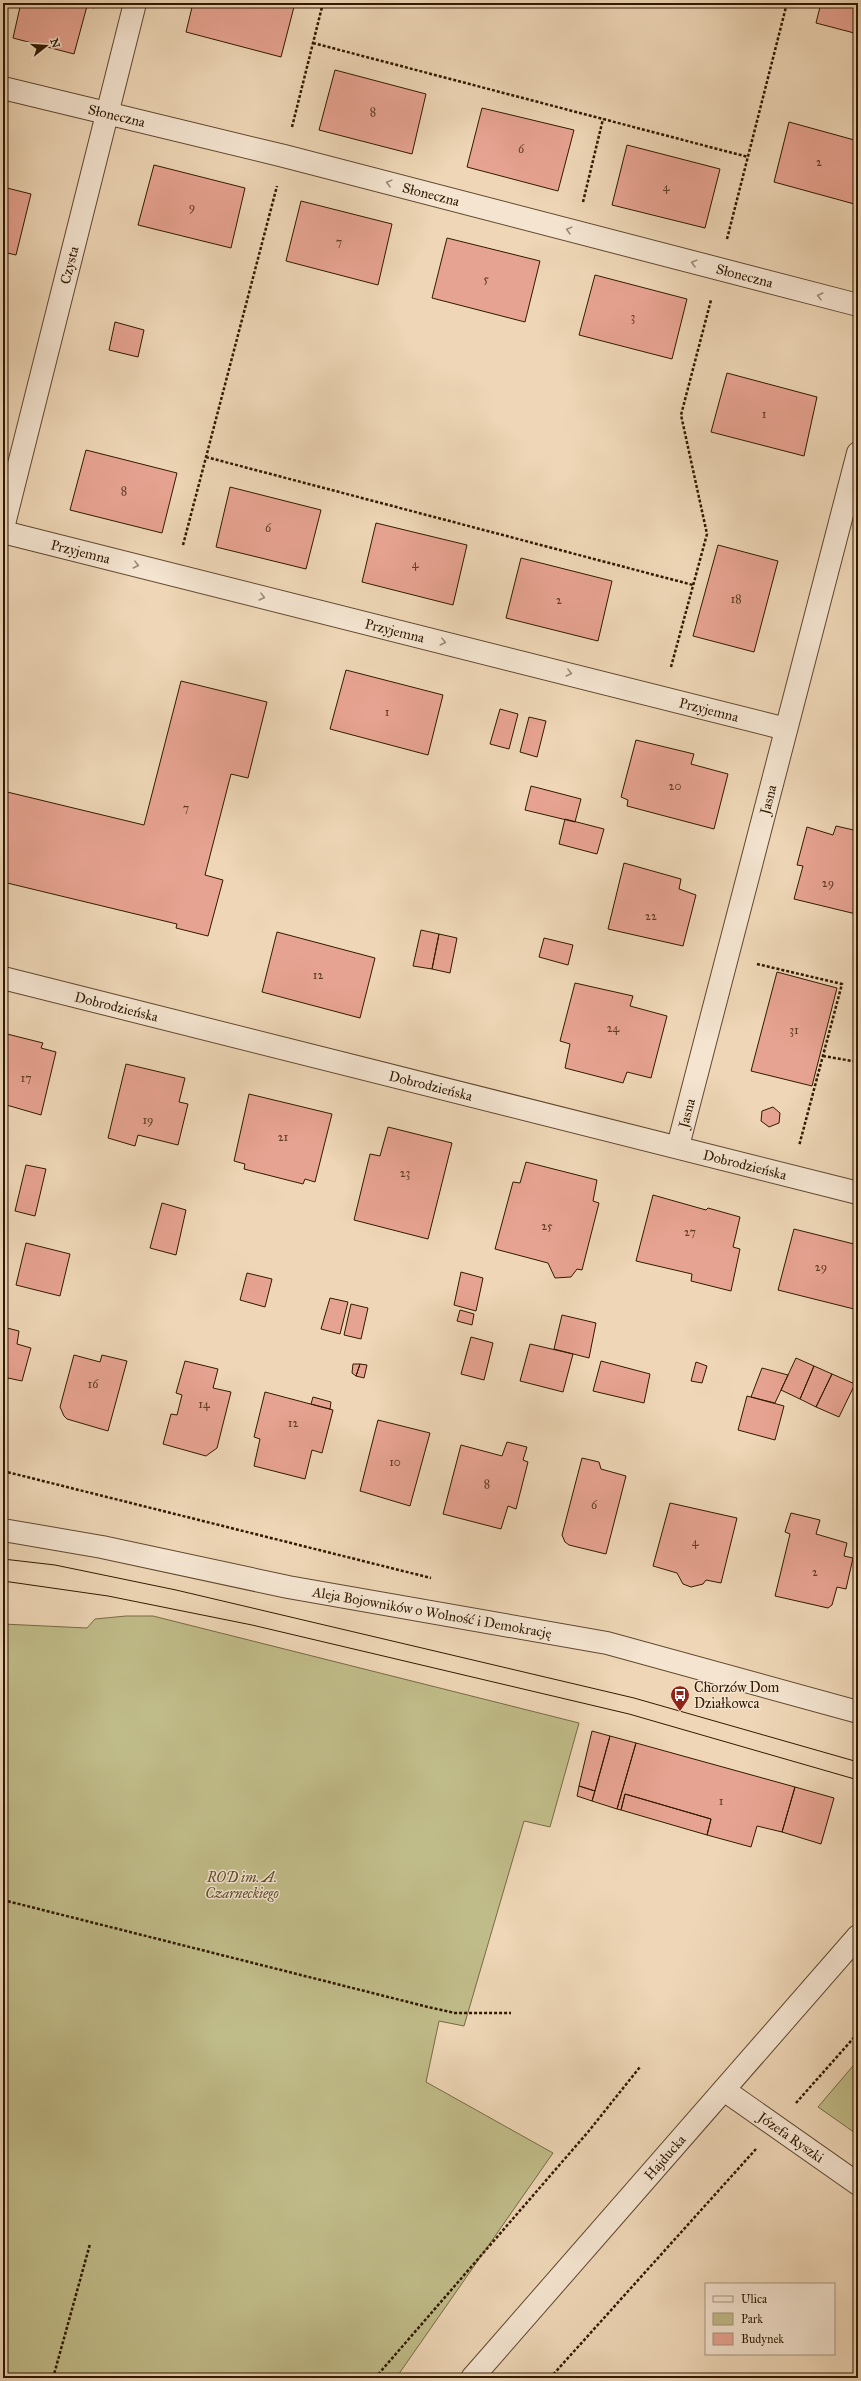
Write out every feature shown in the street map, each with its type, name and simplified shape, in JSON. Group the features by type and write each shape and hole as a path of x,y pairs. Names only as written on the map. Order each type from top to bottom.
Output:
{"street":[{"name":"Czysta","path":"3,528 135,3"},
{"name":"Słoneczna","path":"3,88 284,156 858,305"},
{"name":"Jasna","path":"678,1146 858,453"},
{"name":"Przyjemna","path":"3,532 786,729"},
{"name":"Dobrodzieńska","path":"3,978 678,1146 858,1193"},
{"name":"Aleja Bojowników o Wolność i Demokrację","path":"3,1530 102,1547 288,1587 607,1644 858,1712"},
{"name":"Hajducka","path":"472,2378 858,1936"},
{"name":"Józefa Ryszki","path":"724,2090 858,2184"}],"path":[{"path":"175,575 323,3"},
{"path":"663,697 707,534 681,416 787,3"},
{"path":"313,43 748,157"},
{"path":"576,232 603,119"},
{"path":"206,458 693,585"},
{"path":"755,963 842,984 797,1153"},
{"path":"823,1056 858,1062"},
{"path":"3,1900 428,2008 455,2013 511,2013"},
{"path":"792,2108 858,2033"},
{"path":"375,2378 588,2132 640,2067"},
{"path":"550,2378 756,2149"},
{"path":"53,2378 90,2244"}],"green space":[{"name":"ROD im. A. Czarneckiego","path":"126,1616 153,1616 579,1723 550,1827 524,1821 464,2026 439,2021 426,2082 553,2153 396,2378 3,2378 3,1624 87,1628 95,1619"},
{"path":"858,2060 858,2135 818,2107"}],"building":[{"path":"8,3 95,3 94,8 87,6 74,54 13,38 20,7"},
{"path":"193,3 295,3 281,57 186,32"},
{"path":"821,3 858,3 858,34 816,23"},
{"path":"335,70 426,94 412,154 319,130"},
{"path":"482,108 574,130 558,191 467,167"},
{"path":"789,122 858,141 858,205 774,182"},
{"path":"627,145 720,169 705,228 612,205"},
{"path":"154,165 245,188 231,248 138,225"},
{"path":"3,187 31,194 16,255 3,252"},
{"path":"301,201 392,224 378,285 286,261"},
{"path":"447,238 540,261 525,322 432,298"},
{"path":"595,275 687,299 672,359 579,335"},
{"path":"115,322 144,330 138,357 109,350"},
{"path":"727,373 817,397 804,456 711,432"},
{"path":"86,450 177,473 162,533 70,510"},
{"path":"230,487 321,510 306,569 216,547"},
{"path":"376,523 467,545 453,605 362,582"},
{"path":"718,545 778,561 754,652 693,636"},
{"path":"521,558 612,581 598,641 506,618"},
{"path":"346,670 443,695 428,755 330,729"},
{"path":"181,681 267,702 248,778 231,774 205,875 223,880 208,936 176,928 177,924 3,882 3,791 144,825"},
{"path":"500,709 518,714 509,749 490,744"},
{"path":"529,717 546,721 537,757 520,752"},
{"path":"636,740 694,754 691,764 728,774 714,829 627,806 628,800 621,797"},
{"path":"531,786 581,799 575,822 525,810"},
{"path":"565,819 604,829 597,854 559,844"},
{"path":"836,826 858,831 858,905 856,914 794,899 803,866 797,865 807,827 833,835"},
{"path":"624,863 681,879 679,889 696,895 683,946 608,929"},
{"path":"421,930 439,934 432,969 413,966"},
{"path":"277,932 375,958 360,1018 262,992"},
{"path":"439,934 457,938 450,973 432,969"},
{"path":"544,938 573,945 568,965 539,957"},
{"path":"777,972 837,988 812,1086 751,1071"},
{"path":"575,983 633,996 630,1006 667,1016 651,1078 627,1072 623,1083 565,1068 570,1044 560,1041"},
{"path":"3,1033 43,1043 41,1048 56,1052 41,1115 3,1104"},
{"path":"126,1064 185,1078 179,1102 188,1104 178,1145 138,1135 135,1146 108,1138"},
{"path":"249,1094 332,1114 315,1182 305,1179 303,1184 244,1169 245,1164 234,1161"},
{"path":"773,1107 780,1113 779,1123 769,1127 761,1121 762,1111"},
{"path":"388,1127 452,1143 428,1239 354,1220 370,1154 380,1156"},
{"path":"526,1162 597,1180 593,1201 599,1203 582,1270 577,1269 571,1277 555,1278 548,1263 495,1249 513,1182 520,1183"},
{"path":"26,1165 46,1169 35,1216 15,1211"},
{"path":"653,1195 706,1210 708,1208 740,1217 733,1247 740,1249 731,1291 691,1281 692,1274 636,1261"},
{"path":"162,1203 186,1210 176,1255 150,1248"},
{"path":"794,1229 858,1245 858,1310 778,1290"},
{"path":"26,1243 70,1254 60,1296 16,1285"},
{"path":"461,1272 483,1278 476,1311 454,1305"},
{"path":"247,1273 272,1279 265,1307 240,1300"},
{"path":"330,1298 348,1302 340,1334 321,1329"},
{"path":"351,1304 368,1308 361,1339 344,1335"},
{"path":"460,1310 474,1314 472,1325 457,1321"},
{"path":"562,1315 596,1323 589,1358 554,1349"},
{"path":"3,1327 19,1331 17,1344 31,1348 22,1381 8,1378 3,1399"},
{"path":"471,1337 493,1343 484,1380 461,1374"},
{"path":"530,1344 573,1354 563,1392 520,1381"},
{"path":"74,1355 100,1362 102,1355 127,1361 108,1431 67,1419 64,1416 60,1407"},
{"path":"796,1358 814,1366 800,1399 781,1390"},
{"path":"185,1361 218,1369 213,1388 231,1392 217,1448 206,1456 163,1444 171,1414 177,1415 182,1395 176,1393"},
{"path":"601,1361 650,1374 644,1403 593,1391"},
{"path":"696,1362 707,1366 702,1383 691,1381"},
{"path":"353,1364 360,1364 356,1376 352,1373"},
{"path":"360,1364 367,1365 364,1378 356,1376"},
{"path":"814,1366 832,1374 816,1407 800,1399"},
{"path":"762,1368 788,1375 775,1403 751,1397"},
{"path":"832,1374 855,1384 839,1417 816,1407"},
{"path":"265,1392 333,1410 322,1453 312,1450 305,1479 254,1466 260,1439 254,1437"},
{"path":"747,1396 784,1406 775,1440 738,1430"},
{"path":"313,1397 331,1402 330,1409 311,1404"},
{"path":"378,1420 430,1433 410,1506 360,1491"},
{"path":"507,1442 527,1447 523,1460 528,1462 516,1509 508,1506 501,1529 443,1514 461,1445 502,1456"},
{"path":"582,1458 599,1462 601,1469 626,1476 606,1554 569,1545 565,1542 562,1535"},
{"path":"670,1503 737,1518 721,1583 706,1580 703,1584 691,1587 683,1584 677,1573 653,1566"},
{"path":"791,1513 820,1520 816,1534 847,1543 844,1556 853,1558 846,1589 837,1587 832,1605 828,1608 775,1596 790,1534 785,1532"},
{"path":"592,1731 610,1736 595,1791 579,1786"},
{"path":"610,1736 636,1743 617,1809 592,1801"},
{"path":"636,1743 795,1787 782,1832 757,1826 751,1847 707,1835 711,1819 625,1794 621,1810 617,1809"},
{"path":"579,1786 595,1791 592,1801 577,1796"},
{"path":"795,1787 834,1798 821,1844 782,1832"},
{"path":"625,1794 711,1819 707,1835 621,1810"}],"tram line":[{"path":"3,1559 55,1565 176,1590 634,1698 858,1762"},
{"path":"3,1581 108,1596 252,1625 629,1714 858,1780"}],"place":[{"name":"Chorzów Dom Działkowca","path":"680,1712"}]}
